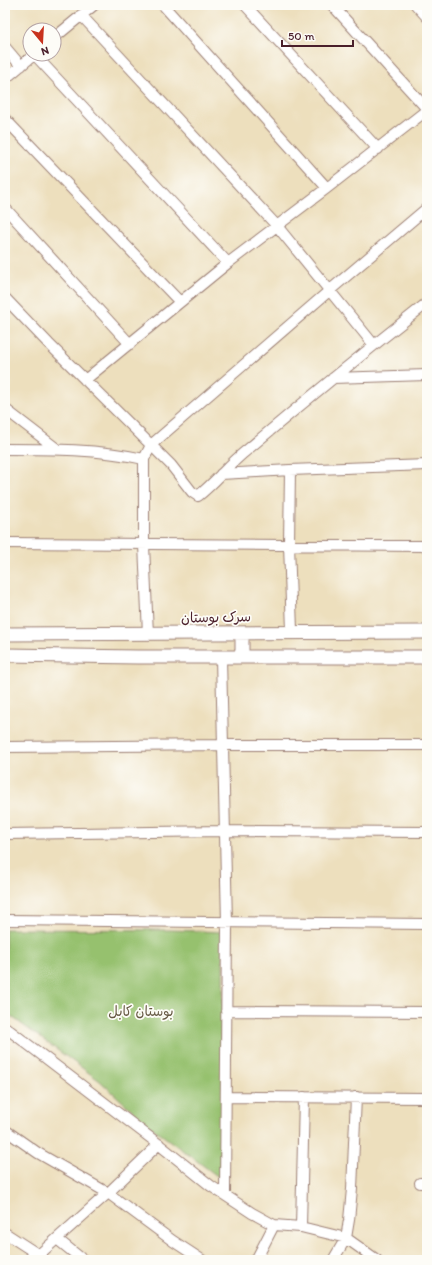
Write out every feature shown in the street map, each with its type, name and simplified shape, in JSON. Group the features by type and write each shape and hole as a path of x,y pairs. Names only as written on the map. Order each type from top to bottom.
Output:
{"street":[{"path":"62,31 94,5"},
{"path":"163,5 327,188"},
{"path":"245,5 378,149"},
{"path":"85,380 228,263 378,149 427,109 332,5"},
{"path":"416,5 427,17"},
{"path":"81,16 277,226 374,345"},
{"path":"5,46 21,66"},
{"path":"5,79 26,62"},
{"path":"42,62 228,263"},
{"path":"5,119 180,302"},
{"path":"5,208 130,344"},
{"path":"148,634 144,545 144,459 151,445 427,208"},
{"path":"5,298 171,465 192,492 198,496 237,458 333,378 427,303"},
{"path":"333,378 427,375"},
{"path":"5,409 57,449"},
{"path":"5,449 57,449 128,455 144,459"},
{"path":"221,474 427,465"},
{"path":"290,470 289,544 292,631"},
{"path":"5,542 144,545 289,544 427,546"},
{"name":"سرک بوستان","path":"5,634 148,634 292,631 427,632"},
{"path":"242,633 242,657"},
{"path":"5,655 427,657"},
{"path":"221,657 228,923 225,1194"},
{"path":"5,747 224,744 427,745"},
{"path":"5,834 225,831 427,832"},
{"path":"5,920 427,924"},
{"path":"226,1011 427,1012"},
{"path":"5,1027 159,1144 211,1186 252,1213 274,1224 300,1227 346,1238 377,1260"},
{"path":"227,1097 427,1098"},
{"path":"300,1227 304,1097"},
{"path":"333,1260 346,1238 352,1190 356,1097"},
{"path":"5,1130 38,1153 108,1193 173,1241 202,1260"},
{"path":"5,1233 36,1258 108,1193 159,1144"},
{"path":"256,1260 274,1224"},
{"path":"57,1239 83,1260"}],"green space":[{"name":"بوستان کابل","path":"5,929 170,930 223,932 224,1181 147,1124 100,1081 5,1012"}]}
